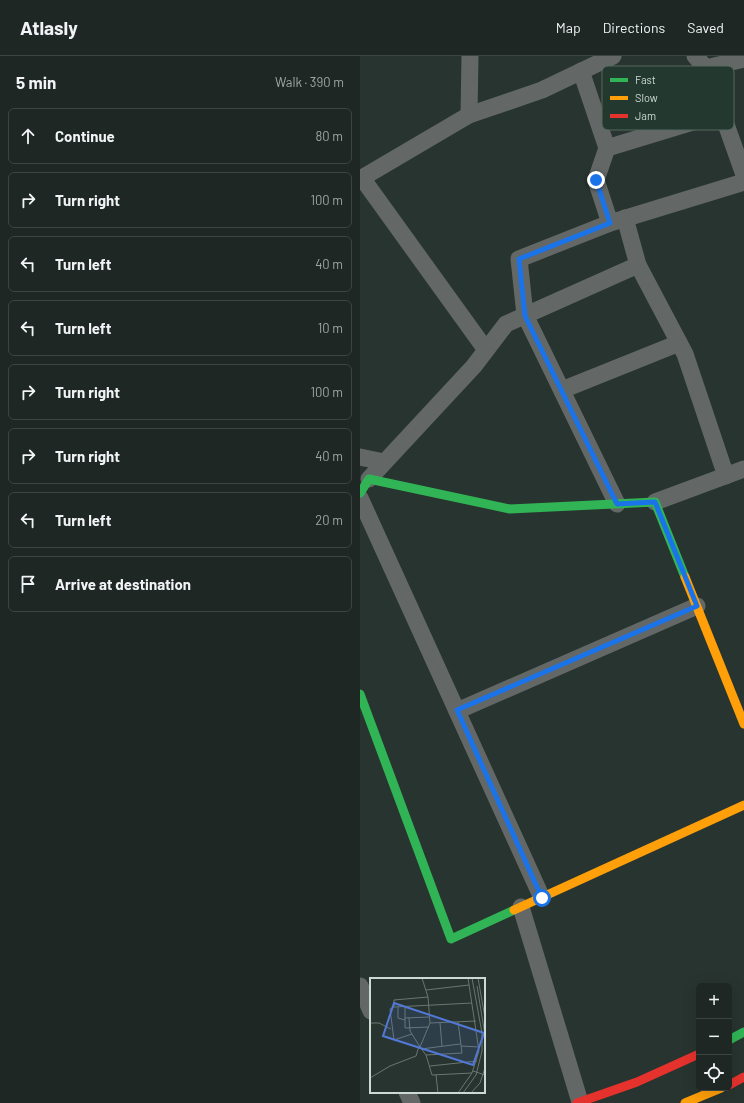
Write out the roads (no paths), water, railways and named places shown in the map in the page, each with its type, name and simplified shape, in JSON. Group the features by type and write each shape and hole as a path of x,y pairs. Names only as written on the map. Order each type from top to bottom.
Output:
{"main road":[{"path":"360,493 369,478 510,509 655,502 744,724"},
{"path":"360,694 451,939 744,805"},
{"path":"732,1038 744,1032"},
{"path":"579,1102 637,1082 697,1055"},
{"path":"732,1083 744,1077"},
{"path":"685,1103 714,1091"}],"street":[{"path":"469,115 470,56"},
{"path":"486,350 362,178 469,115 542,90 613,56"},
{"path":"700,62 744,59"},
{"path":"581,71 608,148 596,180 618,220 638,265 686,354 726,476"},
{"path":"608,148 667,130"},
{"path":"728,130 744,175"},
{"path":"617,504 525,316 519,259 618,220 744,182"},
{"path":"369,478 474,366 506,324 638,265"},
{"path":"562,390 679,343"},
{"path":"360,457 384,462"},
{"path":"655,502 744,469"},
{"path":"360,498 542,898"},
{"path":"457,710 697,606"},
{"path":"521,907 579,1102"},
{"path":"360,986 370,1009"},
{"path":"407,1093 412,1103"}]}
